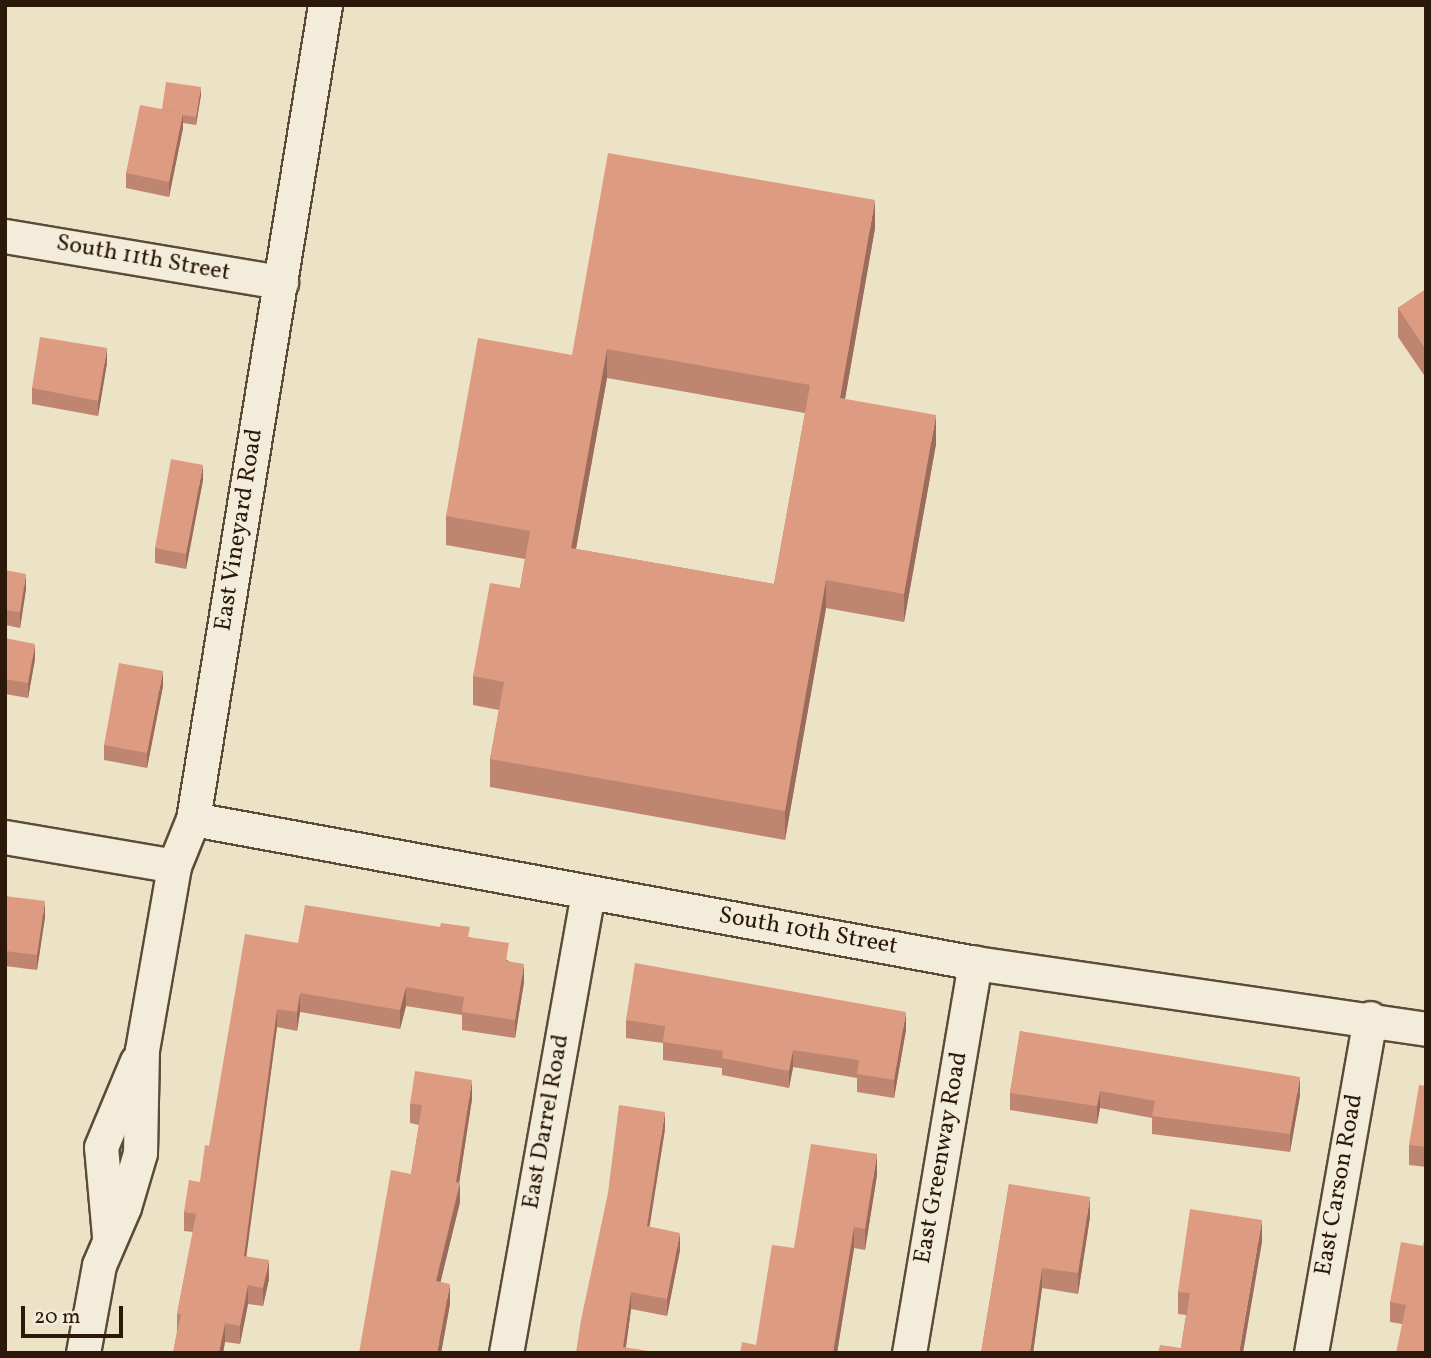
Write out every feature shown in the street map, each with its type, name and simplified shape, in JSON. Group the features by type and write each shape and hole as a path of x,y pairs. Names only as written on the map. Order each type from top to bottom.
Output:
{"street":[{"name":"East Vineyard Road","path":"83,1353 99,1265 109,1236 124,1208 140,1153 142,1050 174,866 193,819 325,5"},
{"name":"South 11th Street","path":"5,236 281,282"},
{"name":"South 10th Street","path":"193,819 975,963 1370,1017 1426,1029"},
{"path":"5,837 174,866"},
{"name":"East Darrel Road","path":"506,1353 588,892"},
{"name":"East Greenway Road","path":"909,1353 975,963"},
{"name":"East Carson Road","path":"1311,1353 1370,1017"}],"building":[{"path":"166,82 201,87 196,117 162,109"},
{"path":"140,105 183,113 169,182 126,173"},
{"path":"608,153 875,200 840,398 936,415 904,594 826,580 785,811 490,759 504,682 473,676 490,583 520,588 530,531 446,516 478,338 572,355","holes":["607,349 810,385 774,584 571,548"]},
{"path":"1426,289 1426,350 1398,308"},
{"path":"40,337 107,348 98,401 32,388"},
{"path":"171,459 203,465 186,554 155,548"},
{"path":"5,570 26,574 20,612 5,610"},
{"path":"5,638 35,644 28,683 5,679"},
{"path":"119,663 163,671 147,753 104,745"},
{"path":"5,896 45,901 37,955 5,951"},
{"path":"305,905 440,927 441,923 470,927 468,937 509,943 506,961 524,964 515,1020 462,1012 464,997 406,987 400,1010 300,993 297,1012 277,1009 244,1256 269,1260 263,1288 248,1285 240,1326 225,1323 219,1353 173,1353 181,1314 177,1314 196,1214 184,1212 189,1180 200,1182 205,1145 209,1146 245,934 298,943"},
{"path":"635,963 906,1012 894,1080 857,1074 859,1060 793,1050 789,1071 722,1058 723,1051 663,1042 665,1026 626,1020"},
{"path":"1020,1031 1300,1077 1290,1134 1152,1116 1155,1101 1100,1091 1097,1106 1010,1093"},
{"path":"415,1071 472,1080 456,1182 460,1183 436,1281 450,1284 437,1353 359,1353 391,1170 411,1174 422,1105 410,1104"},
{"path":"1419,1085 1426,1086 1426,1147 1409,1145"},
{"path":"619,1105 665,1112 647,1226 680,1233 667,1299 631,1292 623,1347 655,1353 576,1353 608,1193"},
{"path":"811,1144 877,1154 865,1229 854,1227 833,1353 740,1353 742,1342 756,1345 772,1245 794,1248"},
{"path":"1009,1184 1090,1197 1078,1273 1042,1268 1030,1353 981,1353"},
{"path":"1190,1209 1262,1220 1239,1353 1158,1353 1160,1345 1181,1348 1190,1293 1178,1292"},
{"path":"1426,1230 1426,1353 1396,1353 1406,1305 1390,1302 1401,1242 1423,1246"}]}
